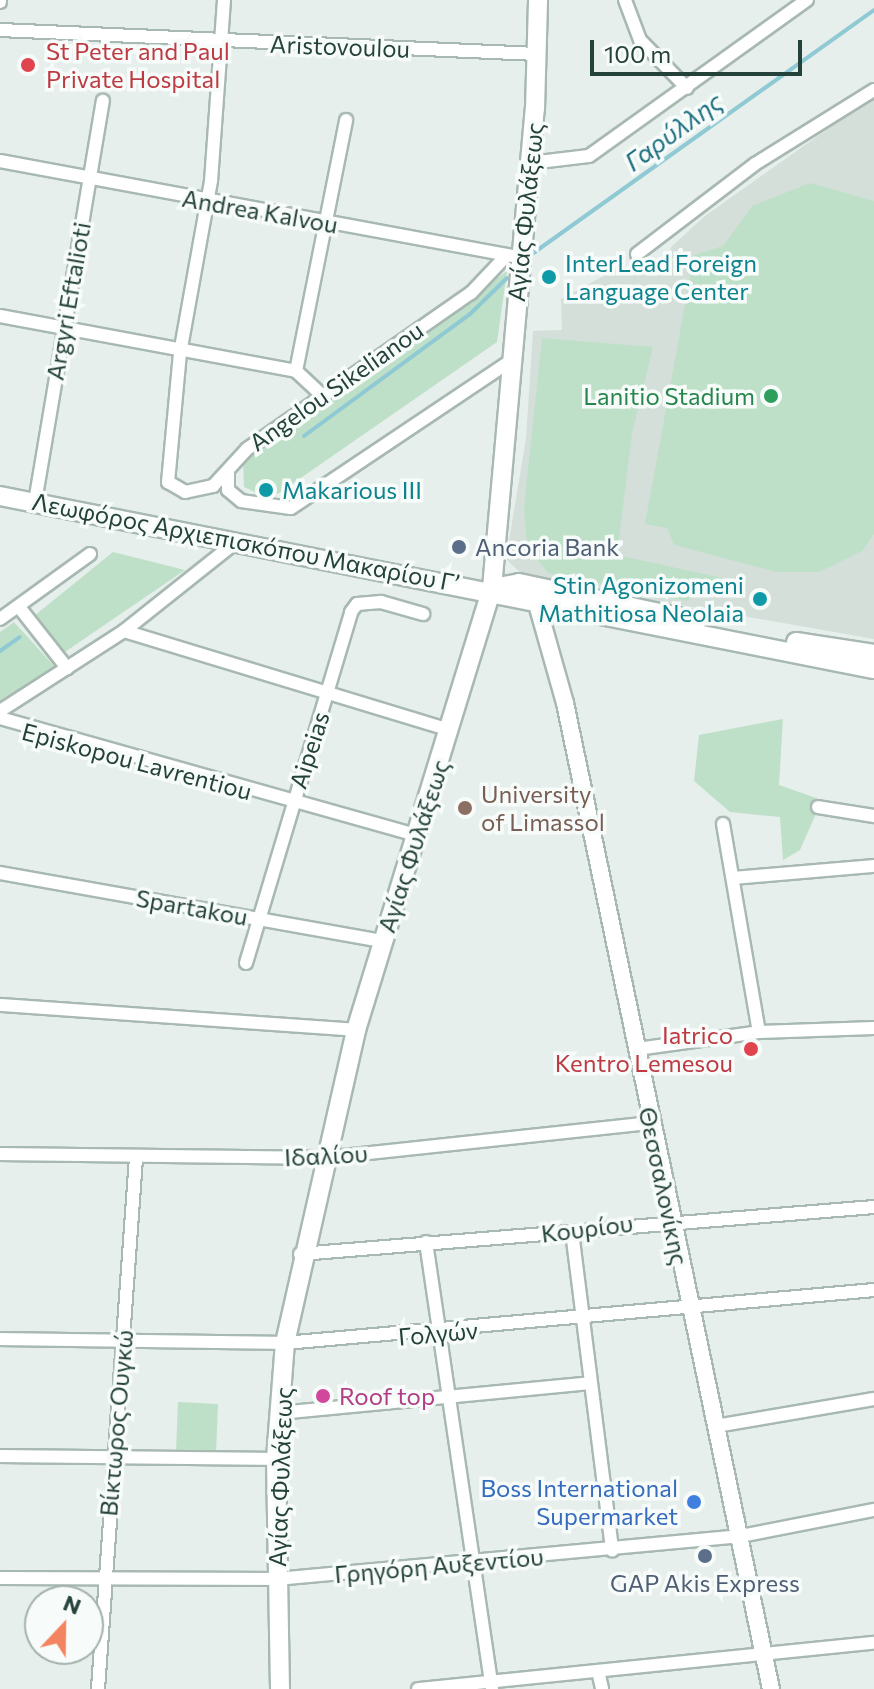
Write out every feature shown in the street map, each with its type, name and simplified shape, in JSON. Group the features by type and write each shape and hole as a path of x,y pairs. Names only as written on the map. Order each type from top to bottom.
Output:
{"main road":[{"name":"Αγίας Φυλάξεως","path":"280,1689 276,1459 285,1343 300,1254 356,1030 492,588 511,361 513,256 530,163 538,0"},
{"name":"Λεωφόρος Αρχιεπισκόπου Μακαρίου Γ’","path":"0,496 492,588 537,604 874,669"},
{"name":"Λεωφόρος Αρχιεπισκόπου Μακαρίου Γ’","path":"492,588 519,583 874,654"}],"street":[{"path":"180,353 207,202 224,0"},
{"path":"625,0 640,40 687,88"},
{"path":"530,163 589,156 807,0"},
{"name":"Aristovoulou","path":"0,30 536,54"},
{"path":"637,254 765,161 874,90"},
{"name":"Argyri Eftalioti","path":"35,502 103,101"},
{"path":"296,371 346,120"},
{"name":"Andrea Kalvou","path":"0,161 207,202 513,256"},
{"name":"Angelou Sikelianou","path":"180,353 165,475 175,488 200,491 228,472 320,393 471,293 513,256"},
{"path":"0,316 180,353 296,371 320,393"},
{"path":"228,472 228,490 241,501 291,508 511,361"},
{"path":"0,711 124,631 239,540"},
{"path":"0,619 90,554"},
{"name":"Aipeias","path":"246,963 292,803 357,604 423,614"},
{"name":"Θεσσαλονίκης","path":"537,604 550,635 771,1689"},
{"path":"19,607 67,668"},
{"path":"550,635 574,610"},
{"path":"124,631 450,730"},
{"name":"Episkopou Lavrentiou","path":"0,718 292,803 417,835"},
{"path":"818,807 874,816"},
{"path":"723,824 759,1032"},
{"path":"733,878 874,866"},
{"name":"Spartakou","path":"0,873 383,941"},
{"path":"0,1005 356,1030"},
{"path":"637,1049 759,1032 874,1028"},
{"name":"Ιδαλίου","path":"0,1154 323,1158 650,1123"},
{"name":"Βίκτωρος Ουγκώ","path":"98,1689 103,1580 136,1157"},
{"name":"Κουρίου","path":"300,1254 572,1232 671,1218 874,1207"},
{"path":"572,1232 580,1320 612,1550"},
{"path":"426,1242 446,1398 491,1684"},
{"name":"Γολγών","path":"0,1339 285,1343 440,1333 874,1290"},
{"path":"280,1413 590,1383"},
{"path":"716,1426 874,1399"},
{"path":"0,1456 113,1460 276,1459"},
{"name":"Γρηγόρη Αυξεντίου","path":"0,1578 277,1579 741,1536 874,1510"},
{"path":"418,1689 874,1643"},
{"path":"598,1671 602,1689"}],"shaded area":[{"path":"874,96 874,639 526,578 506,559 526,438 533,331 562,330 561,299 624,265 647,276 665,271 671,247 705,216"}],"green space":[{"name":"Lanitio Stadium","path":"810,183 874,201 874,534 862,551 819,572 776,572 674,545 667,528 645,524 694,255 723,246 752,206"},
{"path":"507,271 497,342 279,493 268,498 244,487 243,459"},
{"path":"542,338 653,347 632,433 617,555 723,578 686,601 548,573 527,547 524,507"},
{"path":"113,552 185,570 62,654 34,616"},
{"path":"14,622 55,667 0,704 0,632"},
{"path":"783,719 779,785 822,800 800,850 783,860 780,817 730,812 694,781 699,735"},
{"path":"178,1402 218,1404 216,1453 176,1452"}],"waterway":[{"name":"Γαρύλλης","path":"532,254 874,10"},
{"name":"Γαρύλλης","path":"304,436 469,315 507,278"},
{"name":"Γαρύλλης","path":"0,651 20,637"}],"place":[{"name":"St Peter and Paul Private Hospital","path":"28,65"},
{"name":"InterLead Foreign Language Center","path":"549,277"},
{"name":"Lanitio Stadium","path":"771,396"},
{"name":"Makarious III","path":"266,490"},
{"name":"Ancoria Bank","path":"459,547"},
{"name":"Stin Agonizomeni Mathitiosa Neolaia","path":"760,599"},
{"name":"University of Limassol","path":"465,808"},
{"name":"Iatrico Kentro Lemesou","path":"751,1049"},
{"name":"Roof top","path":"323,1396"},
{"name":"Boss International Supermarket","path":"694,1502"},
{"name":"GAP Akis Express","path":"705,1556"}]}
